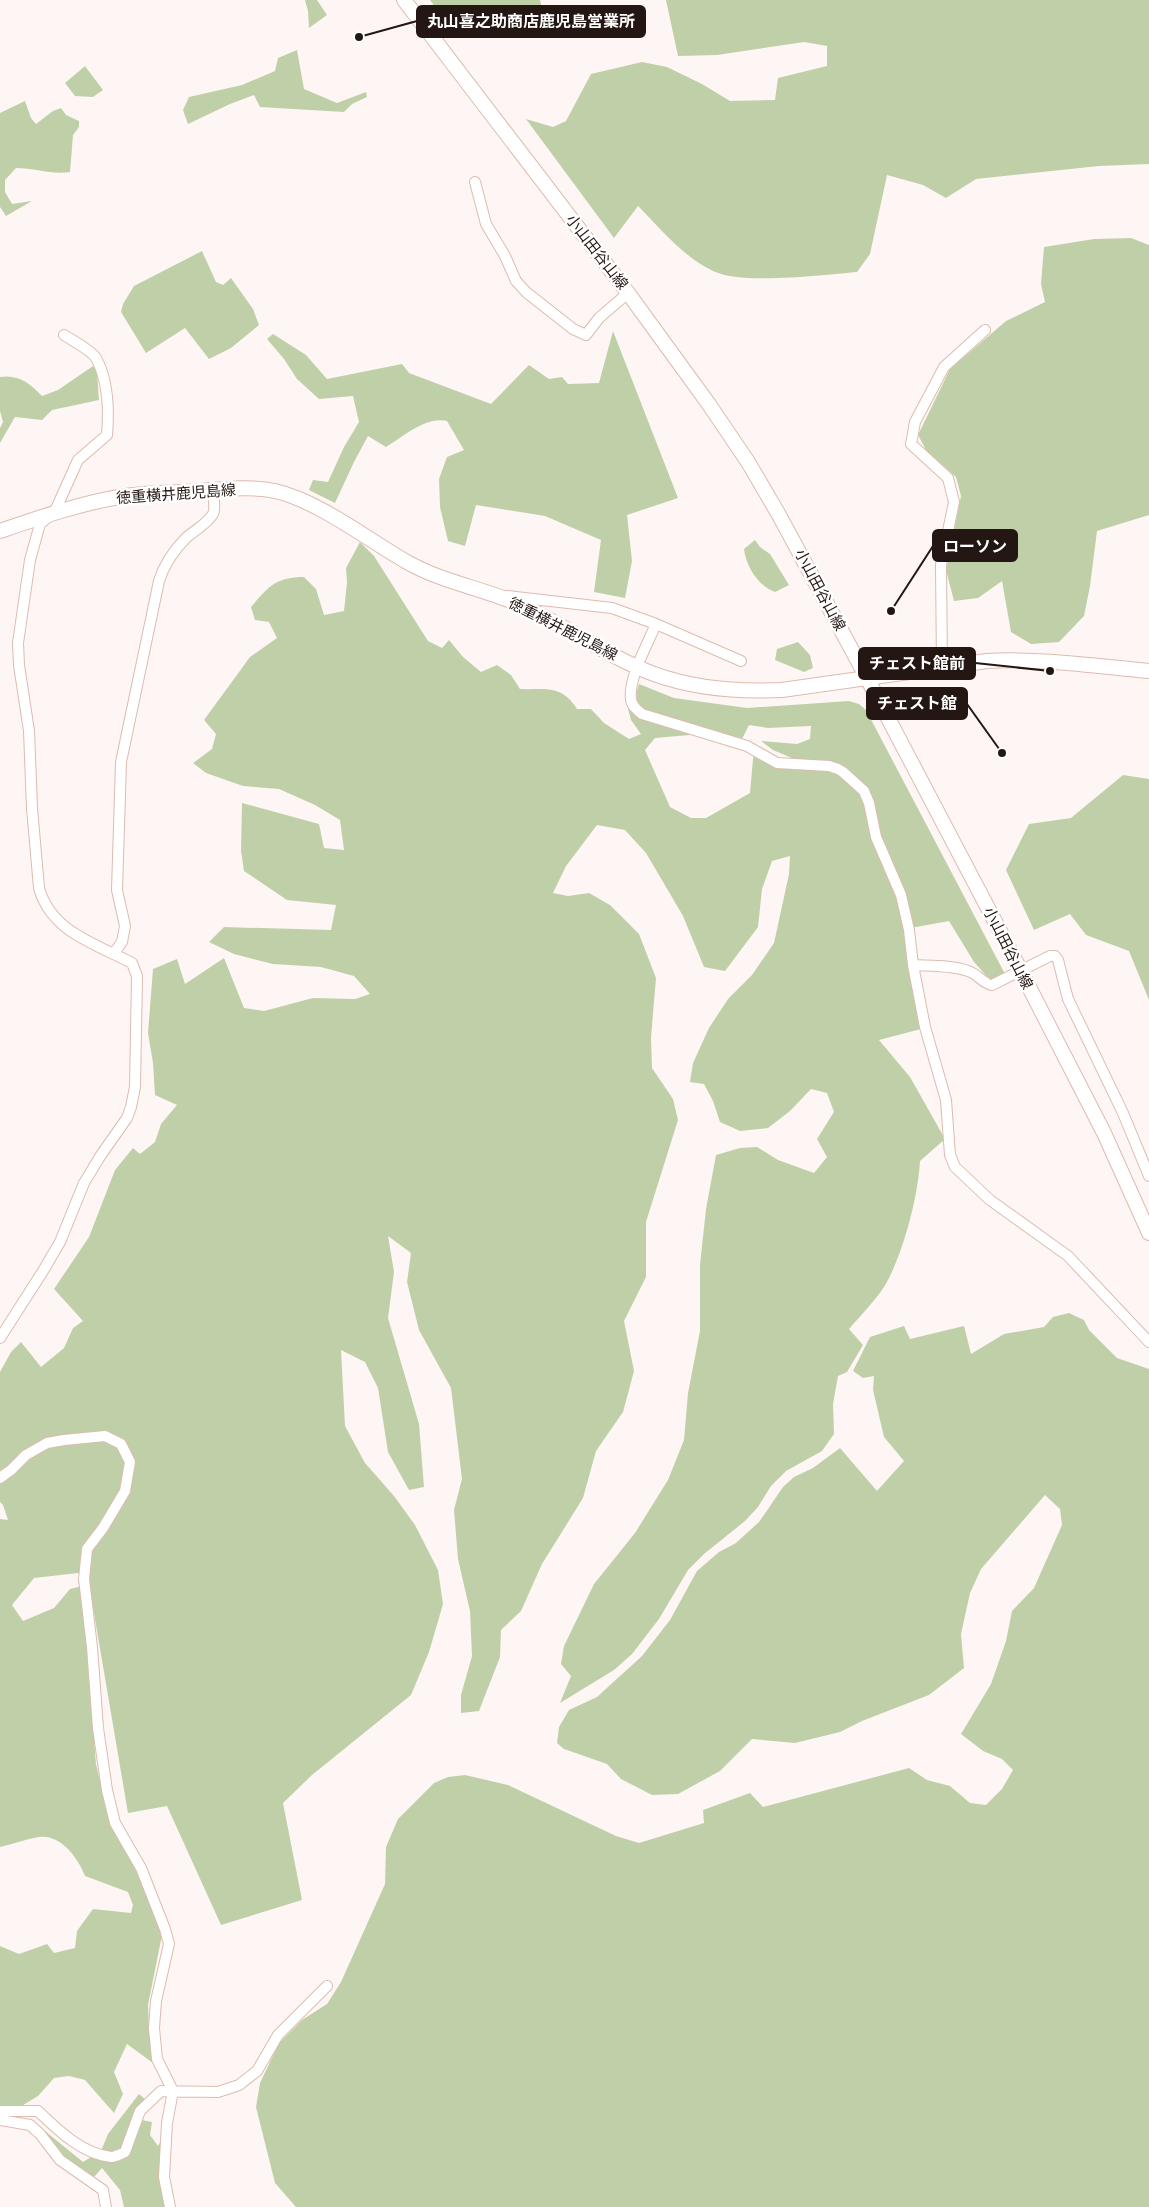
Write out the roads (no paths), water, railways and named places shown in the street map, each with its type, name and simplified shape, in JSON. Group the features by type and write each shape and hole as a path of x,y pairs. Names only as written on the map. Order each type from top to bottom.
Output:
{"main road":[{"name":"小山田谷山線","path":"404,0 628,293 708,403 748,462 779,514 868,678 1086,1099 1149,1233"},
{"name":"徳重横井鹿児島線","path":"0,530 55,511 127,496 213,490 264,490 288,496 317,509 408,563 434,576 496,595 520,605 638,667 675,681 696,686 748,691 782,690 1010,660 1048,661 1149,671"}],"street":[{"path":"474,182 486,224 505,256 516,281 526,292 574,329 586,335 599,318 628,293"},
{"path":"942,668 941,565 954,502 948,478 911,444 915,422 944,367 985,330"},
{"path":"0,1338 60,1242 84,1183 127,1118 135,1087 137,976 132,963 74,935 50,909 42,898 39,888 32,808 30,731 18,665 18,643 30,560 40,524 55,511 78,460 107,435 108,425 106,390 95,357 64,335"},
{"path":"114,953 122,942 125,926 116,890 121,762 159,581 166,565 177,548 209,519 214,512 213,490"},
{"path":"496,595 612,608 656,624 741,661"},
{"path":"656,624 631,688 630,700 642,714 747,746 777,764 829,766 838,769 859,785 869,803 876,837 901,895 931,1052 946,1100 950,1155 955,1167 990,1200 1068,1256 1149,1342"},
{"path":"913,965 966,970 977,975 985,984 992,985 1050,956 1055,956 1058,960 1068,998 1122,1112 1149,1176"},
{"path":"0,1478 11,1470 26,1454 47,1443 64,1440 105,1436 121,1444 130,1462 125,1491 103,1528 87,1549 84,1579 92,1647 98,1728 113,1815 115,1823 141,1868 169,1944 156,2001 154,2028 157,2059 173,2091 167,2122 164,2177 170,2207"},
{"path":"0,2111 38,2111 67,2138 84,2148 112,2157 125,2152 140,2111 161,2091 188,2093 218,2092 239,2085 257,2072 278,2035 327,1986"},
{"path":"0,2120 30,2125 40,2134 60,2160 103,2190 106,2207"}],"place":[{"name":"丸山喜之助商店鹿児島営業所","path":"359,37"},
{"name":"ローソン","path":"891,611"},
{"name":"チェスト館前","path":"1050,671"},
{"name":"チェスト館","path":"1002,753"}]}
